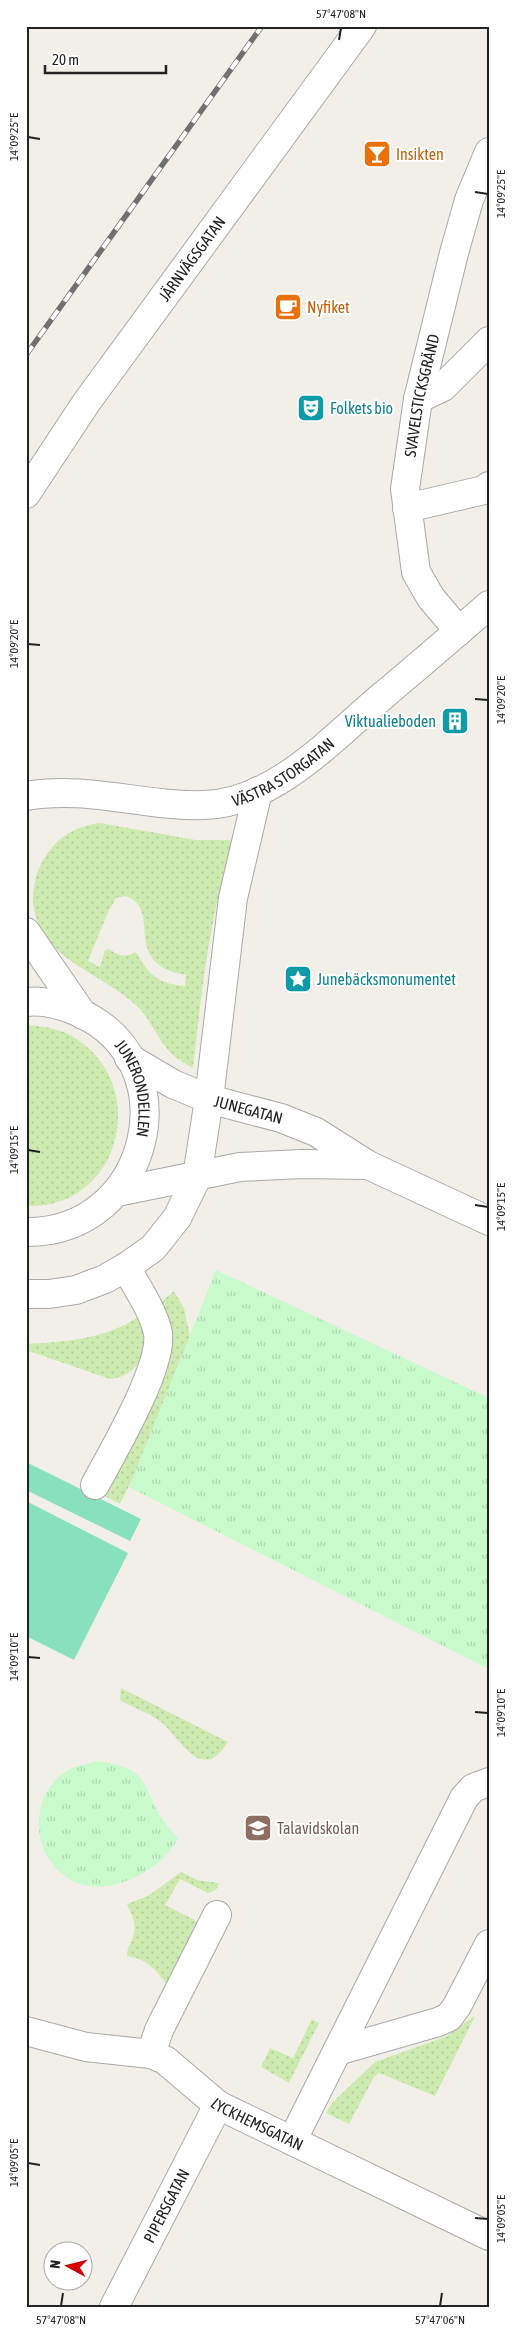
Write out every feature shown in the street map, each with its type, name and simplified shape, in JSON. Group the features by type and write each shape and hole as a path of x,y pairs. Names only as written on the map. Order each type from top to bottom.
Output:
{"street":[{"name":"JÄRNVÄGSGATAN","path":"26,494 86,403 362,26"},
{"name":"SVAVELSTICKSGRÄND","path":"459,631 431,598 416,572 406,508 405,489 418,399 454,253 469,200 489,152"},
{"path":"418,399 443,387 489,341"},
{"path":"406,508 484,490 489,486"},
{"name":"VÄSTRA STORGATAN","path":"26,796 45,792 81,792 163,804 206,805 236,800 258,792 309,759 489,605"},
{"path":"26,1294 49,1294 76,1290 105,1280 126,1267 153,1248 177,1218 197,1177 209,1099 233,898 258,792"},
{"path":"26,932 83,1015"},
{"name":"JUNERONDELLEN","path":"26,1002 49,1003 83,1015 109,1033 129,1058 141,1087 144,1111 143,1135 134,1165 117,1192 100,1208 81,1220 51,1230 26,1232"},
{"name":"JUNEGATAN","path":"129,1058 173,1084 209,1099 281,1118 316,1132 368,1165 489,1221"},
{"name":"JUNEGATAN","path":"117,1192 240,1167 302,1164 368,1165"},
{"path":"95,1485 135,1407 154,1362 158,1336 154,1319 126,1267"},
{"path":"292,2141 464,1798 473,1788 489,1782"},
{"path":"151,2054 159,2030 217,1914"},
{"path":"337,2051 438,2022 449,2017 457,2006 489,1944"},
{"name":"LYCKHEMSGATAN","path":"26,2031 86,2047 151,2054 165,2060 218,2105 489,2236"},
{"name":"PIPERSGATAN","path":"114,2307 218,2105"}],"green space":[{"path":"100,823 196,840 235,840 226,868 213,924 203,981 193,1068 171,1053 138,1007 58,951 46,937 37,921 33,891 41,864 58,841 72,831","holes":["126,896 137,903 142,913 148,949 154,960 166,969 186,975 185,986 168,983 155,977 136,952 122,955 109,949 105,950 100,967 88,961 109,910 116,898"]},
{"path":"26,1025 49,1028 70,1035 96,1056 112,1082 118,1110 115,1139 104,1166 85,1187 59,1202 26,1206"},
{"path":"216,1270 489,1398 489,1669 129,1487"},
{"path":"174,1291 184,1308 190,1344 180,1382 120,1504 101,1494 159,1304"},
{"path":"139,1316 145,1336 143,1354 136,1366 117,1378 110,1379 26,1350 26,1344 85,1338 114,1330"},
{"path":"26,1462 141,1519 130,1541 26,1490"},
{"path":"26,1501 128,1553 74,1660 26,1636"},
{"path":"121,1688 228,1742 218,1754 209,1759 200,1759 192,1755 161,1722 120,1700"},
{"path":"98,1761 114,1764 134,1772 145,1785 161,1817 178,1839 164,1857 144,1873 132,1879 106,1886 81,1884 69,1879 57,1869 48,1857 42,1843 39,1828 40,1813 51,1785 70,1769"},
{"path":"181,1872 197,1880 219,1883 216,1890 208,1893 180,1879 165,1905 193,1919 197,1923 168,1986 146,1963 127,1956 134,1928 127,1904 148,1896"},
{"path":"475,2016 435,2096 379,2073 374,2077 349,2124 326,2113 332,2103 375,2062 445,2037"},
{"path":"312,2019 319,2023 289,2083 261,2067 270,2048 293,2058"}],"railway":[{"path":"26,355 262,26"}],"place":[{"name":"Insikten","path":"377,154"},
{"name":"Nyfiket","path":"288,307"},
{"name":"Folkets bio","path":"311,408"},
{"name":"Viktualieboden","path":"455,721"},
{"name":"Junebäcksmonumentet","path":"298,979"},
{"name":"Talavidskolan","path":"258,1828"}]}
